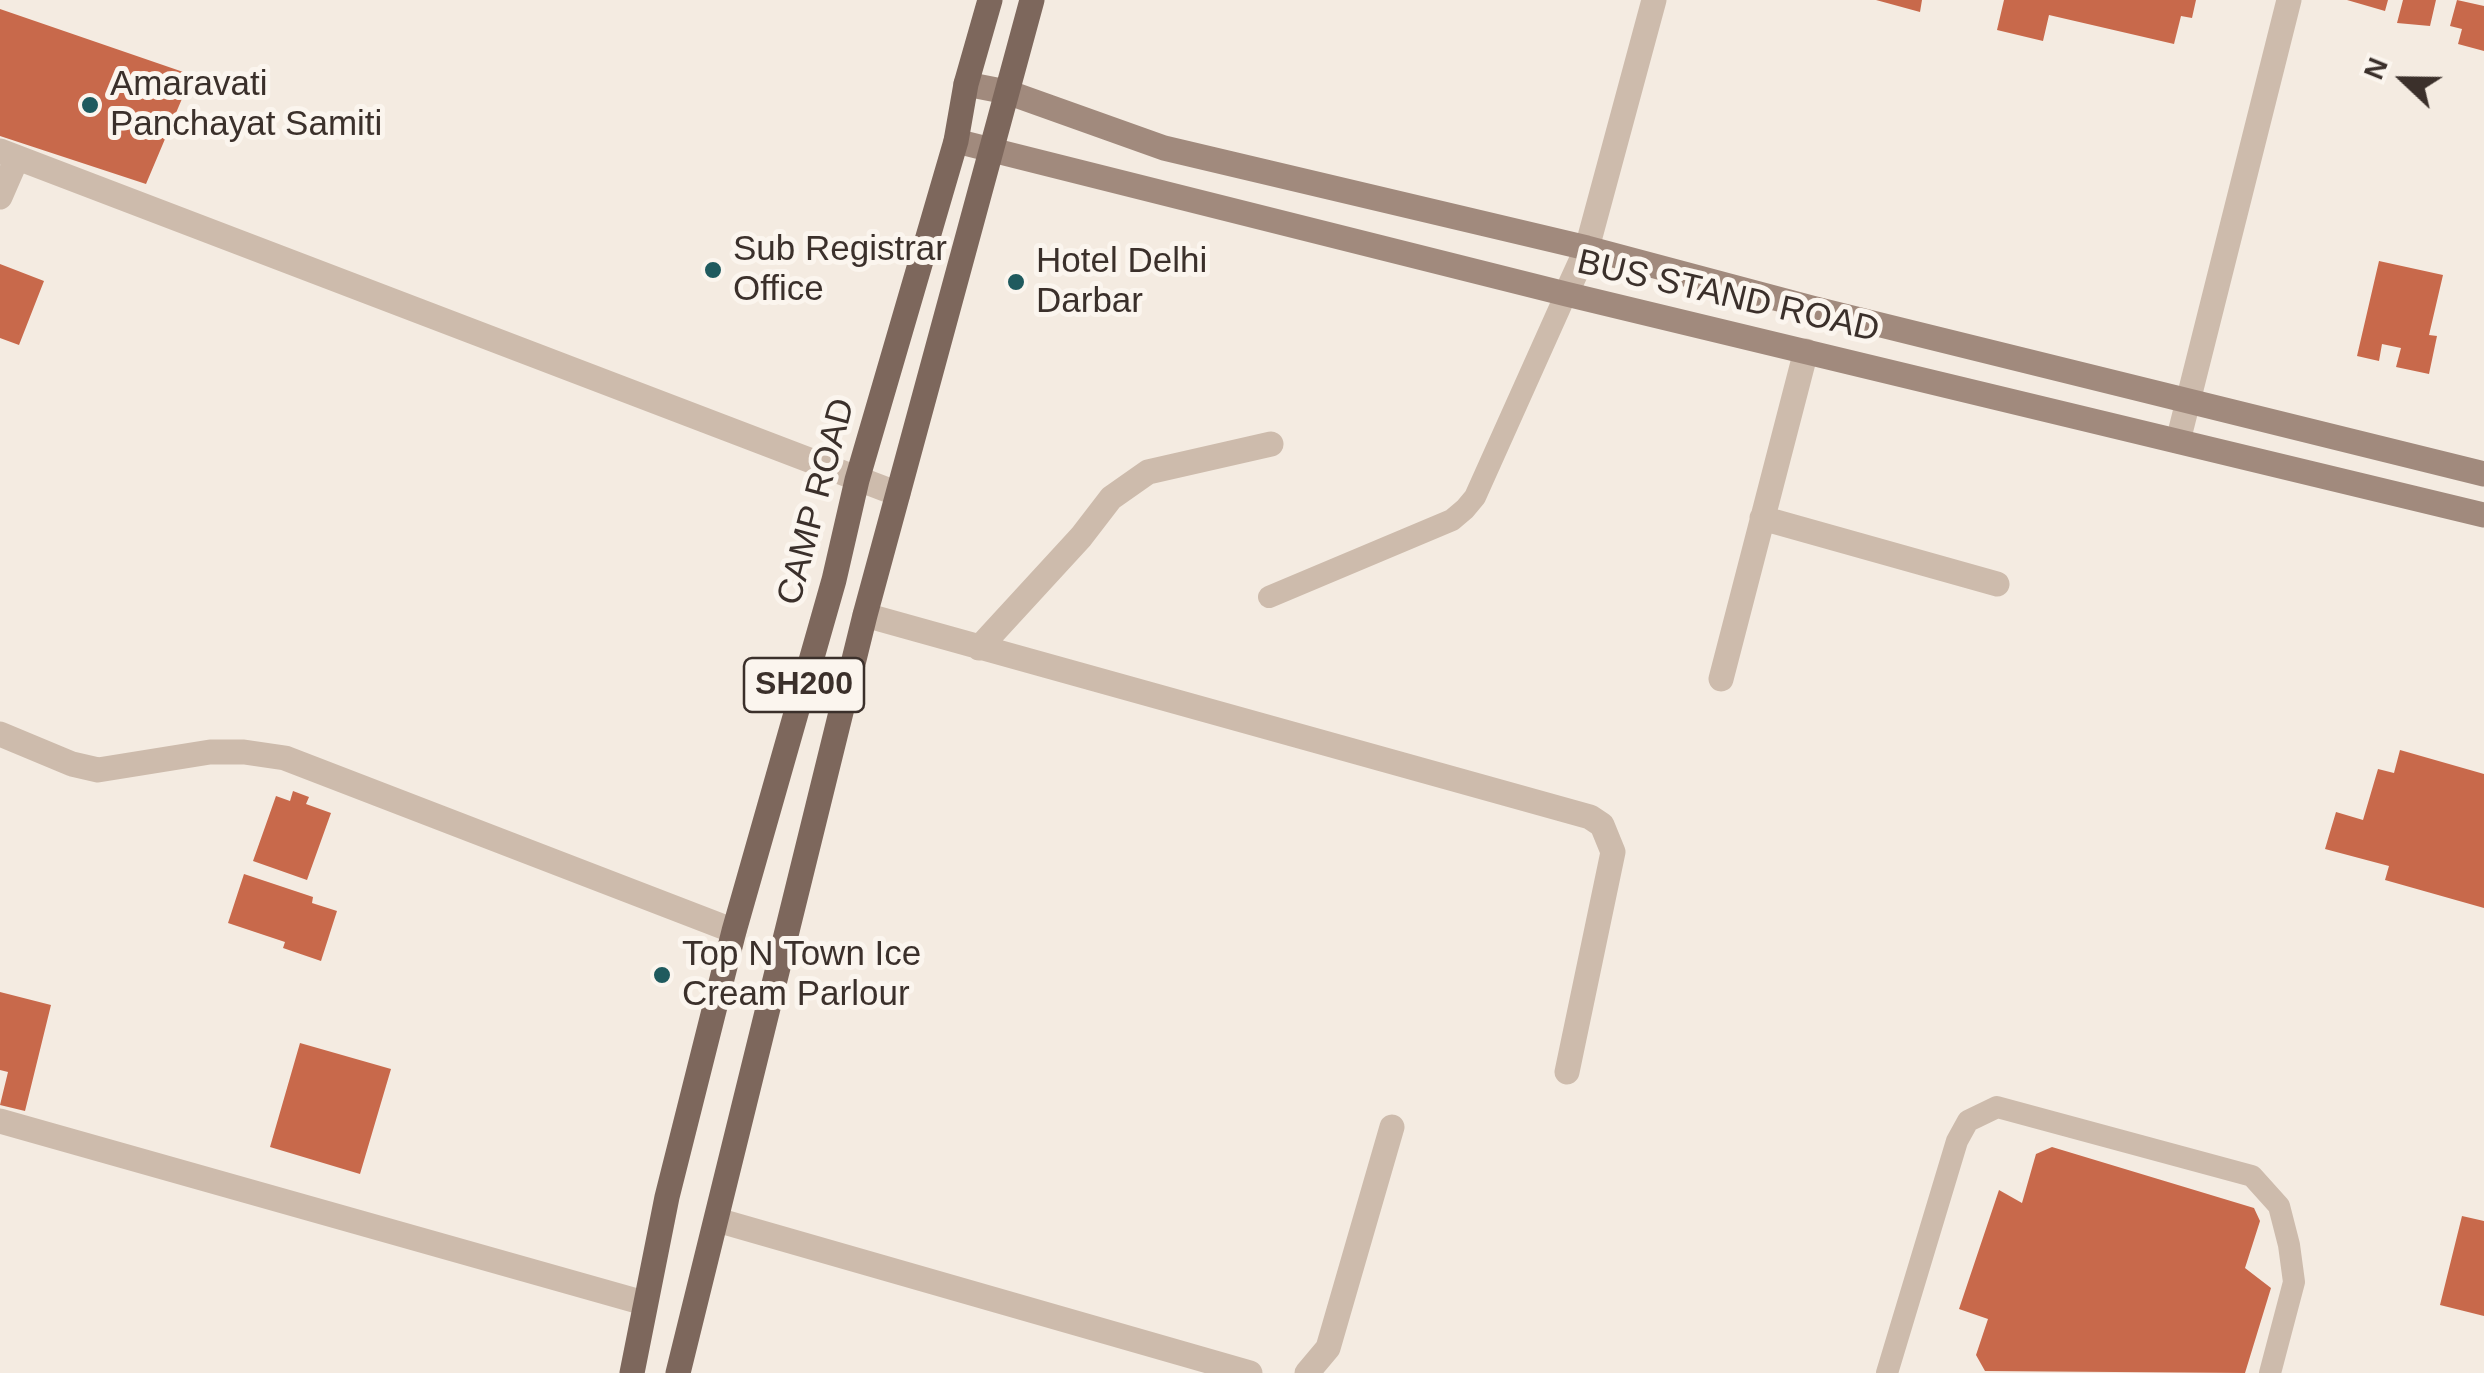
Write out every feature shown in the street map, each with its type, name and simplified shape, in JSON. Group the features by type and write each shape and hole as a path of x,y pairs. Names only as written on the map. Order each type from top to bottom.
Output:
{"main road":[{"name":"CAMP ROAD","path":"632,1373 667,1197 734,931 834,580 856,480 956,141 966,84 990,0"},
{"name":"SH200","path":"678,1373 865,615 1032,0"}],"street":[{"path":"1566,294 1588,248 1654,0"},
{"path":"2178,441 2289,0"},
{"name":"BUS STAND ROAD","path":"966,84 1007,92 1164,148 1588,248 2484,474"},
{"name":"BUS STAND ROAD","path":"956,141 1566,294 2484,515"},
{"path":"0,197 9,154 898,494"},
{"path":"1721,679 1806,351"},
{"path":"979,648 1081,537 1111,498 1148,472 1271,444"},
{"path":"1762,518 1997,584"},
{"path":"865,615 1590,817 1602,824 1613,852 1567,1072"},
{"path":"0,734 72,764 98,770 210,752 285,758 734,931"},
{"path":"0,1121 644,1303"},
{"path":"1307,1373 1328,1348 1392,1127"},
{"path":"717,1220 1250,1373"}],"lane":[{"path":"1269,596 1452,520 1465,510 1475,497 1566,294"},
{"path":"1887,1373 1956,1141 1968,1120 1997,1107 2252,1176 2279,1206 2290,1245 2294,1282 2270,1373"}],"building":[{"path":"1876,0 1922,0 1920,12"},
{"path":"2004,0 2196,0 2192,18 2181,16 2174,44 2049,15 2043,41 1997,30"},
{"path":"2347,0 2388,0 2385,11"},
{"path":"2403,0 2436,0 2430,26 2397,23"},
{"path":"2457,0 2484,6 2484,51 2458,44 2462,29 2450,26"},
{"name":"Amaravati Panchayat Samiti","path":"0,9 192,75 146,184 0,136"},
{"path":"2379,261 2443,275 2429,335 2437,336 2429,374 2396,367 2401,348 2382,344 2379,361 2357,356"},
{"path":"0,264 44,281 19,345 0,338"},
{"path":"2400,750 2484,774 2484,908 2385,880 2389,866 2325,849 2336,812 2363,820 2378,769 2394,773"},
{"path":"293,791 309,797 306,804 331,813 307,880 253,861 276,796 290,801"},
{"path":"244,874 313,897 312,903 337,911 321,961 283,948 285,942 228,923"},
{"path":"0,992 51,1005 25,1111 0,1105 8,1072 0,1070"},
{"path":"300,1043 391,1069 360,1174 270,1147"},
{"path":"2052,1147 2254,1208 2260,1221 2245,1268 2271,1288 2245,1373 1985,1371 1976,1355 1988,1319 1959,1309 1999,1190 2022,1203 2036,1154"},
{"path":"2462,1216 2484,1221 2484,1316 2440,1305"}],"place":[{"name":"Amaravati Panchayat Samiti","path":"90,105"},
{"name":"Sub Registrar Office","path":"713,270"},
{"name":"Hotel Delhi Darbar","path":"1016,282"},
{"name":"Top N Town Ice Cream Parlour","path":"662,975"}]}
